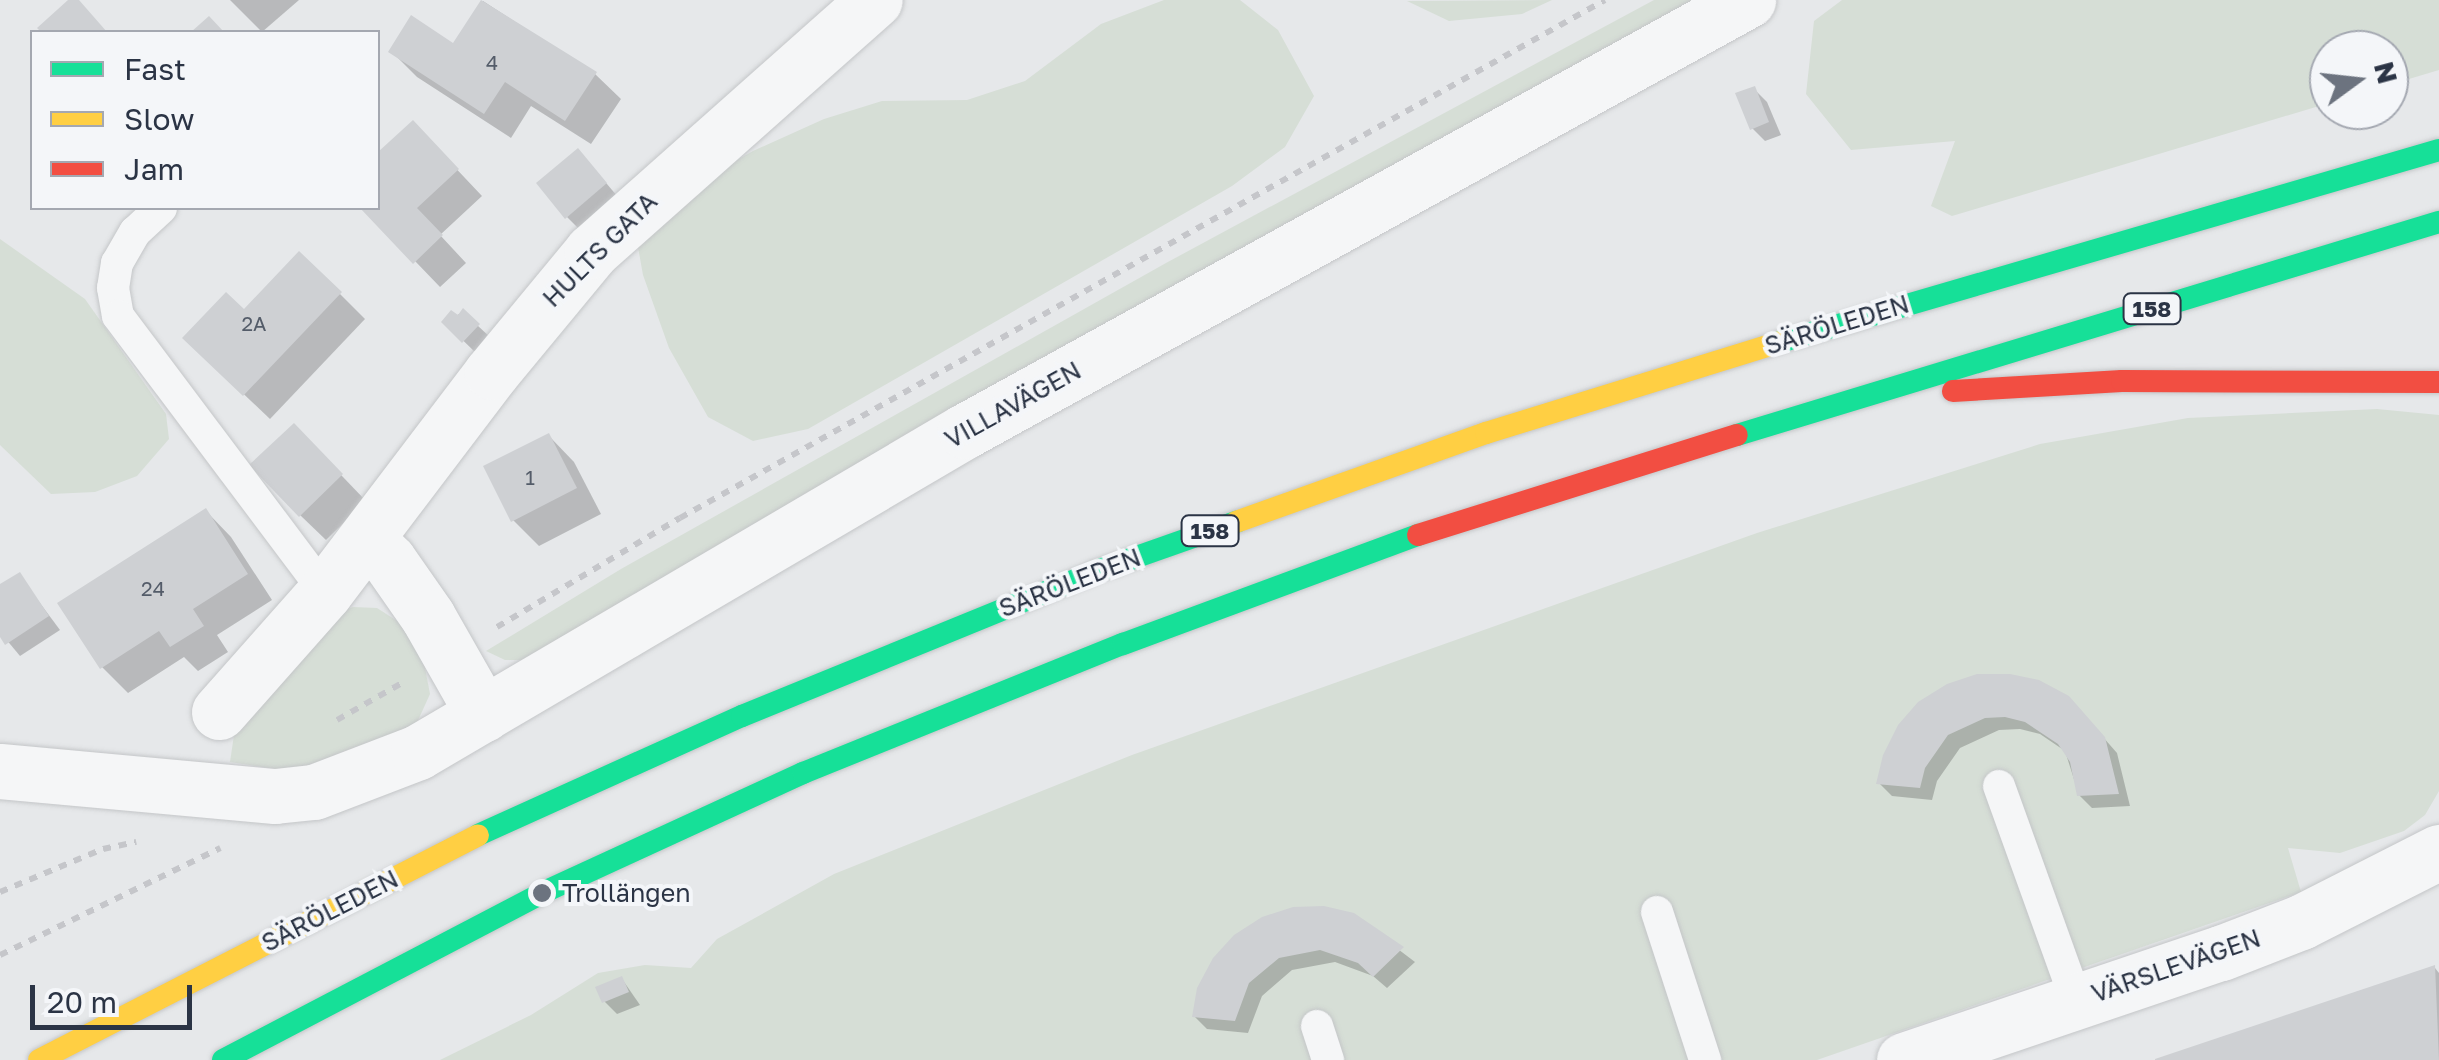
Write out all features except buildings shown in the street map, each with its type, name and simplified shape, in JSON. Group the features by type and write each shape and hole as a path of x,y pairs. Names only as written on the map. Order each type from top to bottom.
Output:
{"main road":[{"name":"SÄRÖLEDEN","path":"39,1060 465,842 742,716 1094,572 1486,433 1893,307 2439,150"},
{"name":"158","path":"223,1060 542,893 821,765 1123,644 1458,520 2439,222"},
{"name":"158","path":"1865,396 2122,381 2439,382"}],"street":[{"name":"HULTS GATA","path":"218,712 368,539 492,372 592,251 875,0"},
{"name":"VILLAVÄGEN","path":"0,771 275,796 314,792 418,752 982,422 1748,0"},
{"path":"368,539 389,561 428,617 483,714"},
{"name":"VÄRSLEVÄGEN","path":"1904,1060 2301,922 2439,852"}],"lane":[{"path":"159,210 135,232 117,263 112,288 118,316 325,592"},
{"path":"1999,786 2076,1000"},
{"path":"1657,912 1705,1060"},
{"path":"1317,1026 1328,1060"}],"path":[{"path":"0,892 103,850 140,841"},
{"path":"210,844 227,845"}],"shaded area":[{"path":"1164,0 1240,0 1278,30 1314,96 1285,147 1232,186 808,429 753,441 708,417 669,348 643,275 636,236 674,196 753,151 824,119 882,101 967,100 1025,81 1101,24"},
{"path":"1552,0 1522,14 1449,21 1407,1"},
{"path":"1654,0 1706,0 522,660 505,660 486,651 621,569 1166,263"},
{"path":"1842,0 2439,0 2439,70 2409,79 2409,30 2309,30 2309,109 1952,216 1931,206 1955,141 1851,150 1806,94 1814,21"},
{"path":"0,239 85,299 166,414 169,439 137,476 95,492 51,494 0,445"},
{"path":"2377,409 2439,415 2439,791 2425,815 2404,831 2340,853 2288,848 2301,892 1817,1060 440,1060 531,1015 598,973 645,965 691,968 717,939 834,874 1132,755 1757,533 2040,444 2188,418"},
{"path":"353,607 377,608 405,626 422,652 430,694 415,727 312,775 230,762 234,735 252,702 333,615"}],"traffic: fast":[{"path":"1780,342 2439,150"},
{"path":"1737,435 2439,222"},
{"path":"478,835 742,716 1094,572 1236,522"},
{"path":"223,1060 542,893 803,773 1123,644 1418,535"}],"traffic: slow":[{"path":"1236,522 1486,433 1780,342"},
{"path":"39,1060 478,835"}],"traffic: jam":[{"path":"1953,391 2122,381 2439,382"},
{"path":"1418,535 1737,435"}],"place":[{"name":"Trollängen","path":"542,893"}]}
